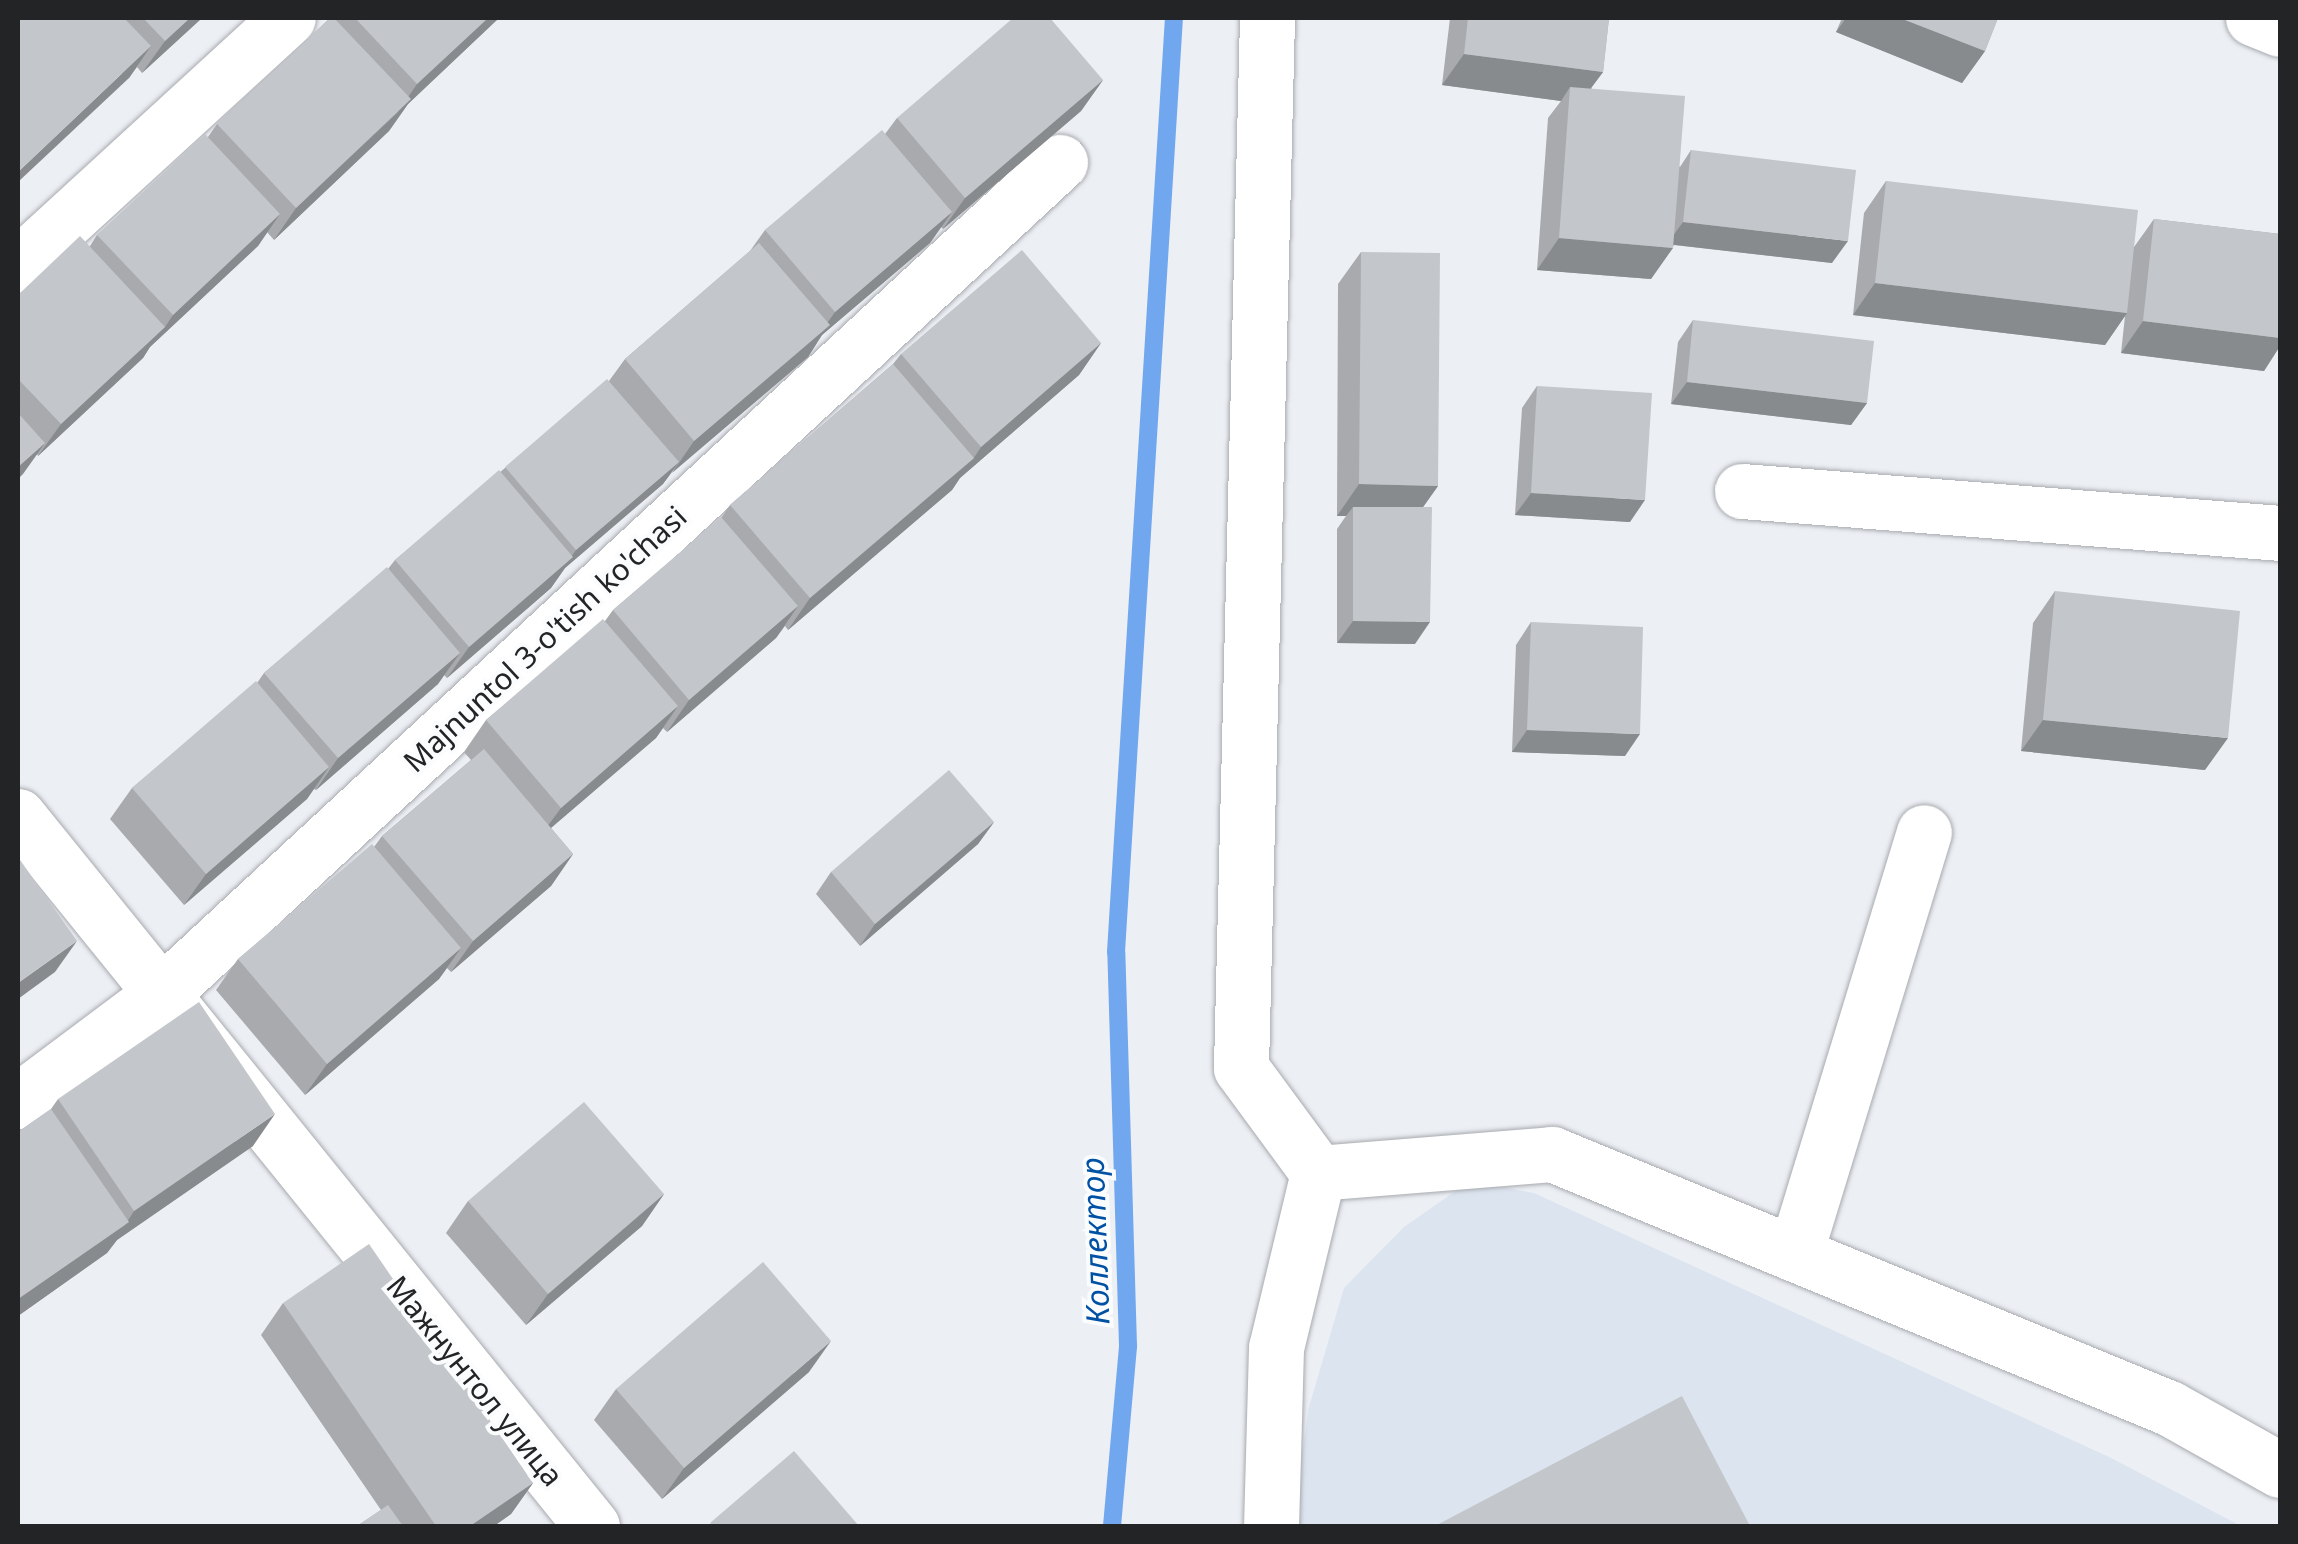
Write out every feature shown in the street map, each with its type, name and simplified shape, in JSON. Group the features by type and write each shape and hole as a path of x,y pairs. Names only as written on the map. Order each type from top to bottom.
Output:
{"street":[{"path":"18,265 288,18"},
{"path":"1267,18 1241,1068 1318,1172 1276,1348 1271,1526"},
{"path":"2252,18 2280,28"},
{"name":"Majnuntol 3-o'tish ko'chasi","path":"18,1100 161,994 1060,162"},
{"path":"1742,490 2280,532"},
{"name":"Мажнунтол улица","path":"18,816 582,1523"},
{"path":"1795,1254 1924,832"},
{"path":"1318,1172 1552,1154 2169,1408 2280,1470"}],"shaded area":[{"path":"1470,1181 1534,1193 2109,1457 2241,1526 1292,1526 1309,1407 1344,1288 1404,1227"}],"building":[{"path":"18,18 124,18 151,46 18,172"},
{"path":"143,18 190,18 165,41"},
{"path":"330,18 411,99 296,208 217,124"},
{"path":"355,18 488,18 417,84"},
{"path":"1013,18 1050,18 1103,80 965,198 897,118"},
{"path":"1468,18 1609,18 1603,72 1464,54"},
{"path":"1900,18 1998,18 1985,51"},
{"path":"1570,87 1685,96 1673,248 1559,238"},
{"path":"882,130 952,212 835,312 765,230"},
{"path":"205,134 280,214 173,315 97,235"},
{"path":"1691,150 1856,170 1848,241 1683,222"},
{"path":"1886,181 2138,210 2127,313 1875,283"},
{"path":"2154,219 2280,234 2280,338 2143,321"},
{"path":"80,236 165,327 61,424 18,379 18,295"},
{"path":"759,243 830,325 694,441 625,359"},
{"path":"1022,250 1101,343 981,447 901,354"},
{"path":"1361,252 1440,253 1438,486 1359,484"},
{"path":"1693,320 1874,341 1867,403 1687,382"},
{"path":"893,364 974,458 810,598 730,505"},
{"path":"607,379 679,462 576,550 505,467"},
{"path":"1537,386 1652,393 1645,500 1531,493"},
{"path":"18,413 45,443 18,467"},
{"path":"499,470 573,557 469,647 395,560"},
{"path":"1353,507 1432,507 1430,622 1353,621"},
{"path":"721,517 798,606 689,700 613,610"},
{"path":"387,567 460,653 338,758 264,673"},
{"path":"2055,591 2240,611 2228,738 2043,720"},
{"path":"603,619 678,706 561,808 486,720"},
{"path":"1531,622 1643,627 1640,734 1527,730"},
{"path":"256,681 329,767 206,874 132,788"},
{"path":"484,749 573,854 473,941 382,836"},
{"path":"949,770 994,822 875,924 831,872"},
{"path":"372,844 461,948 327,1064 238,959"},
{"path":"18,857 77,941 18,983"},
{"path":"199,1002 275,1114 134,1211 58,1099"},
{"path":"584,1102 664,1194 548,1294 468,1201"},
{"path":"51,1109 129,1222 18,1299 18,1132"},
{"path":"369,1244 533,1483 470,1526 436,1526 283,1303"},
{"path":"763,1262 831,1341 684,1468 616,1389"},
{"path":"1682,1396 1750,1526 1435,1526"},
{"path":"794,1451 859,1526 710,1523"},
{"path":"388,1505 403,1526 357,1526"}],"waterway":[{"name":"Коллектор","path":"1112,1526 1128,1346 1116,952 1174,18"}]}
